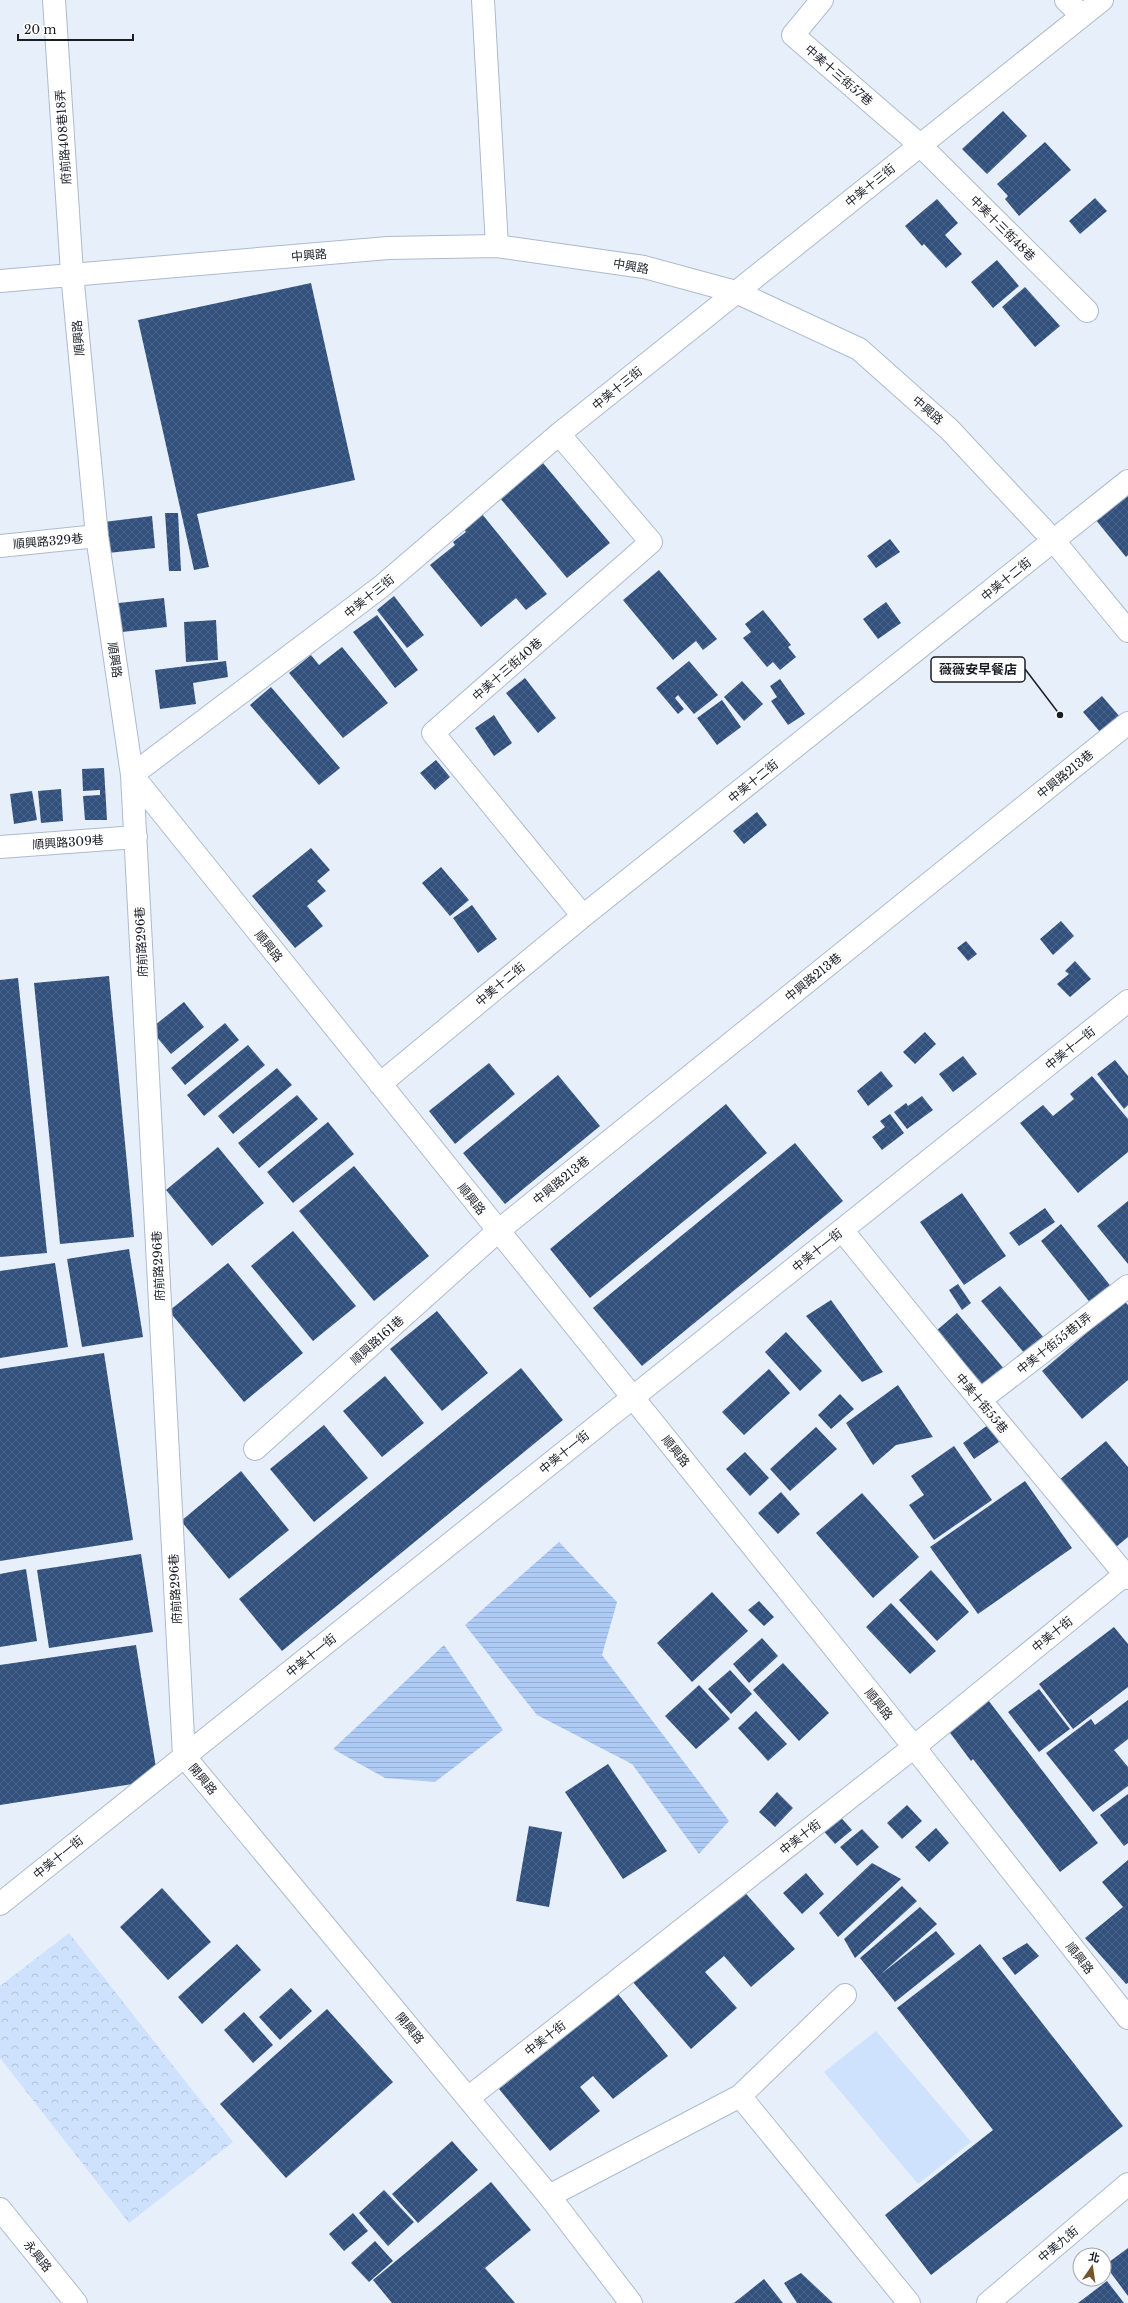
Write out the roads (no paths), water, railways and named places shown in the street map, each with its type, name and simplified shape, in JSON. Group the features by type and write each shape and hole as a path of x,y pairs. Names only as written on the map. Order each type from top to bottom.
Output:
{"street":[{"name":"府前路408巷18弄","path":"54,0 72,273"},
{"path":"484,0 498,246"},
{"name":"中美十三街57巷","path":"822,0 793,36 920,145"},
{"path":"1066,0 1082,16"},
{"name":"中美十三街","path":"132,775 382,586 559,434 1102,0"},
{"name":"中美十三街48巷","path":"920,145 1087,311"},
{"name":"中興路","path":"0,281 72,273 388,248 498,246 644,267 736,292 859,349 950,429 1054,541 1128,631"},
{"name":"順興路","path":"72,273 97,536 132,775 632,1398 1124,2005"},
{"name":"中美十三街40巷","path":"559,434 652,542 433,733 583,916"},
{"name":"中美十二街","path":"380,1084 583,916 1128,481"},
{"name":"順興路329巷","path":"0,546 97,536"},
{"name":"中興路213巷","path":"498,1231 1128,723"},
{"name":"府前路296巷","path":"132,775 184,1756"},
{"name":"順興路309巷","path":"0,847 136,837"},
{"name":"中美十一街","path":"0,1904 1128,1001"},
{"name":"中美十街55巷","path":"842,1230 980,1400 1127,1575"},
{"name":"順興路161巷","path":"255,1449 498,1231"},
{"name":"中美十街55巷1弄","path":"980,1400 1128,1286"},
{"name":"中美十街","path":"468,2098 914,1747 1127,1575"},
{"name":"開興路","path":"184,1756 549,2196 631,2303"},
{"path":"549,2196 740,2096 845,1996"},
{"path":"740,2096 909,2303"},
{"name":"中美九街","path":"988,2303 1128,2184"},
{"name":"永興路","path":"0,2209 76,2303"}],"place":[{"name":"薇薇安早餐店","path":"1060,715"}]}
